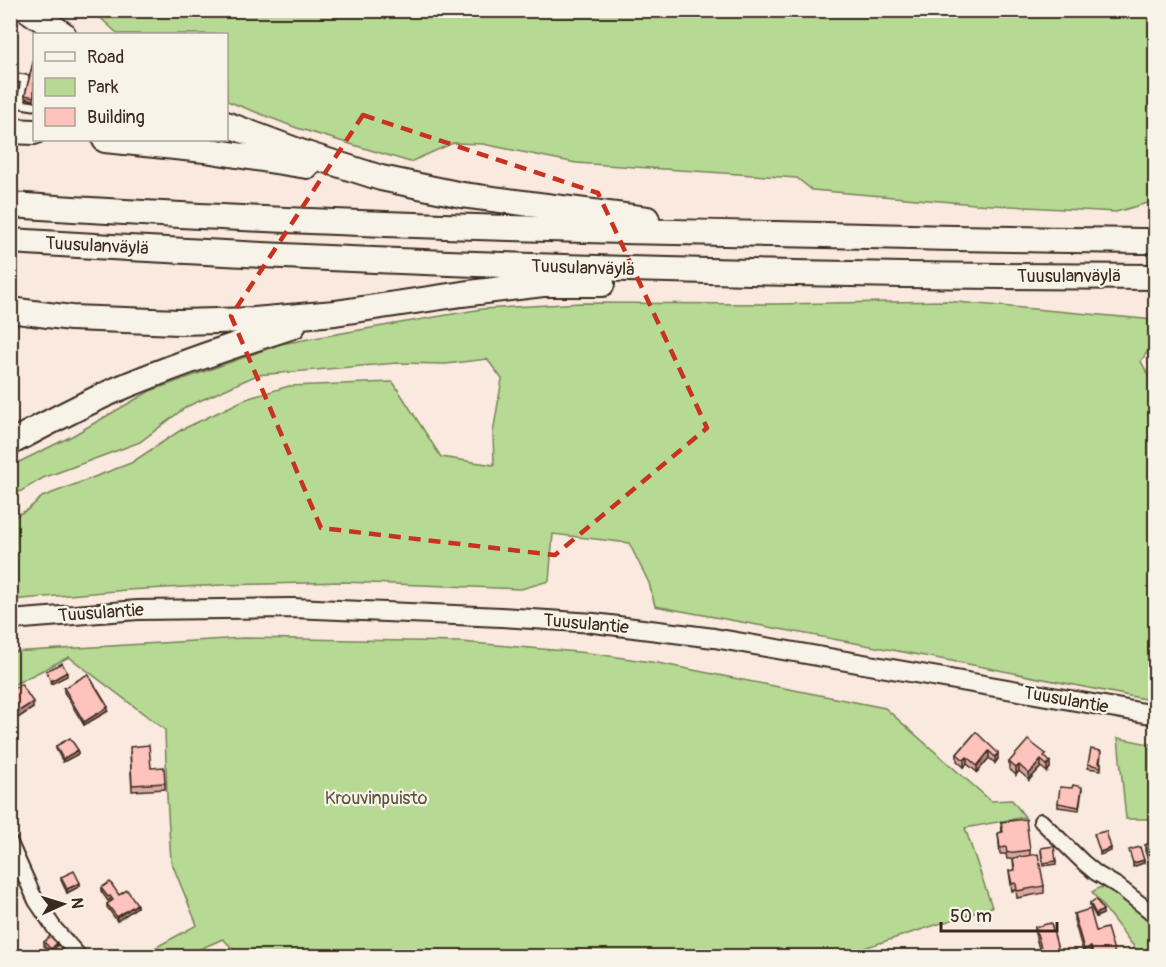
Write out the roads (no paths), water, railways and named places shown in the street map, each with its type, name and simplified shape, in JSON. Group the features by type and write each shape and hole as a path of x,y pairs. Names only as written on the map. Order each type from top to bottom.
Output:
{"highway":[{"path":"28,10 62,33"},
{"path":"228,125 306,154 381,178"},
{"path":"10,131 33,132"},
{"path":"115,141 205,150 381,178 462,195 777,234"},
{"name":"Tuusulanväylä","path":"10,205 308,220 628,232 1155,241"},
{"name":"Tuusulanväylä","path":"10,241 629,270 1155,277"},
{"path":"10,310 70,318 179,322 254,320 335,313 462,294 543,285 616,284 766,272"},
{"path":"10,443 123,386 335,313"}],"main road":[{"name":"Tuusulantie","path":"10,620 138,610 293,608 594,623 714,638 1155,715"}],"street":[{"path":"1041,821 1096,873 1118,886 1155,916"},
{"path":"10,843 36,901 55,929 79,957"}],"lane":[{"path":"10,77 25,79 21,104 33,106"}],"park label":[{"name":"Krouvinpuisto","path":"376,798"}]}
